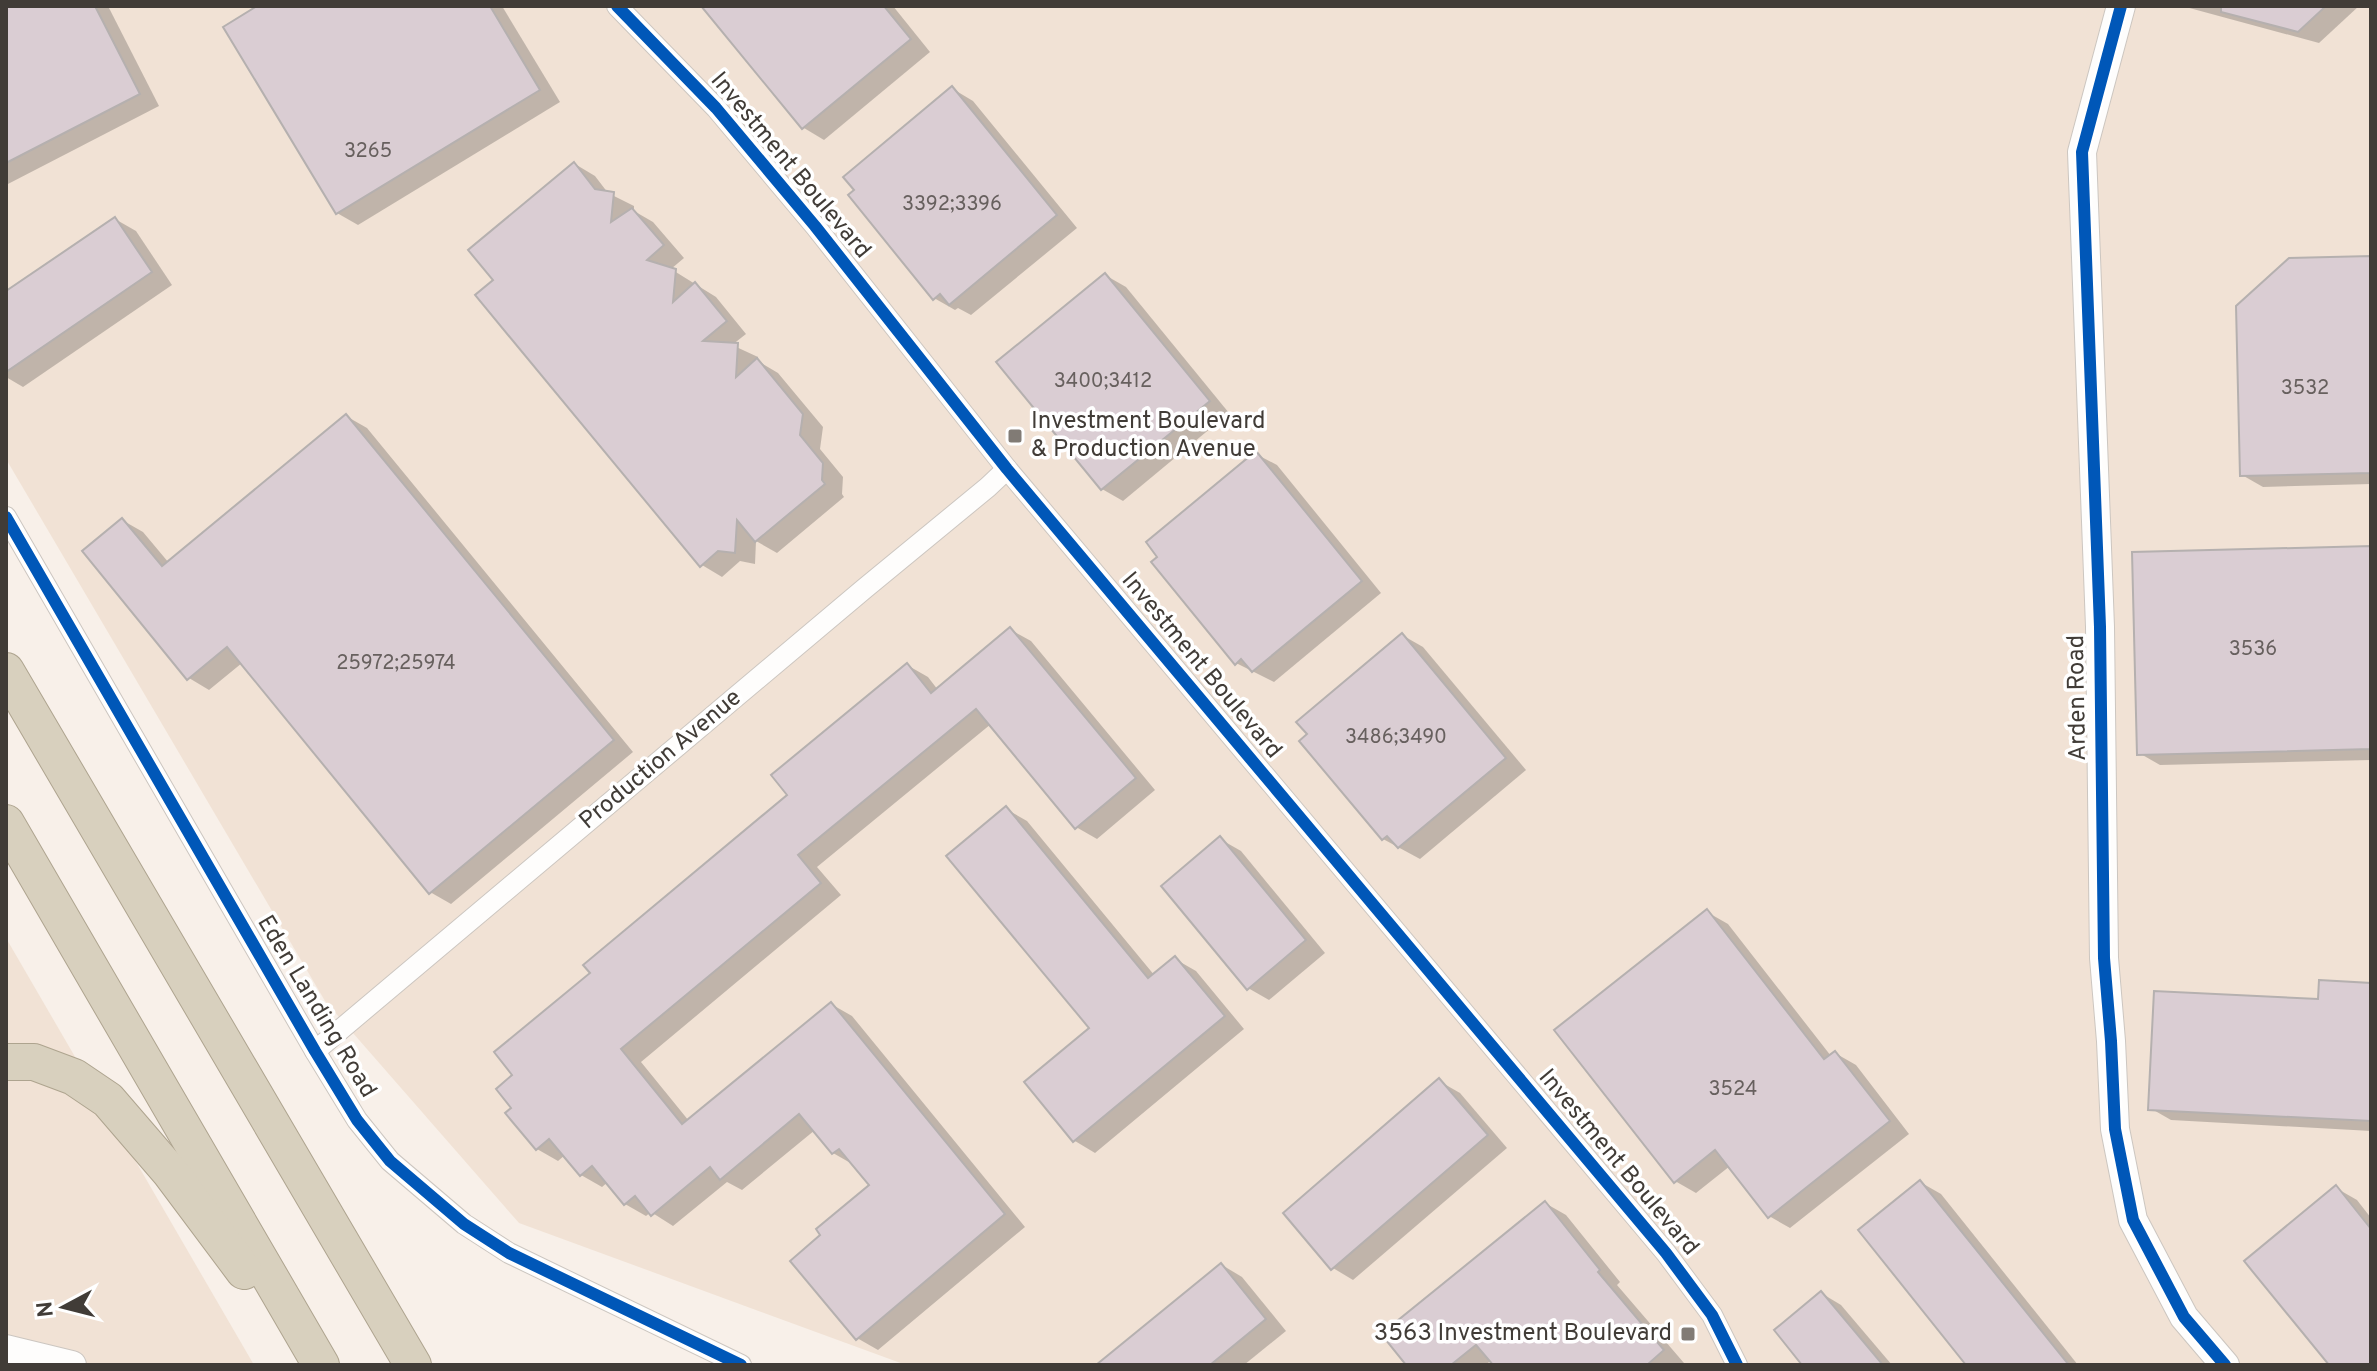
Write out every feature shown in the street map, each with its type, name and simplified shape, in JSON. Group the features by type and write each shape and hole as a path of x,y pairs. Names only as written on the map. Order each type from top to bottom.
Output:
{"highway":[{"path":"6,671 413,1365"},
{"path":"6,823 318,1365"},
{"path":"6,1062 34,1062 74,1077 108,1100 170,1172 318,1365"}],"street":[{"name":"Investment Boulevard","path":"617,6 716,108 815,226 1007,469 1666,1253 1712,1315 1737,1365"},
{"name":"Arden Road","path":"2121,6 2082,152 2100,627 2103,948 2115,1129 2133,1220 2184,1317 2225,1365"},
{"name":"Production Avenue","path":"315,1051 1007,469"},
{"name":"Eden Landing Road","path":"6,517 315,1051 357,1120 390,1161 464,1224 509,1253 741,1365"},
{"path":"6,1349 72,1365"}],"shaded area":[{"path":"6,6 2371,6 2371,1365 906,1365 519,1223 325,1001 6,459"},
{"path":"6,938 254,1365 6,1365"}],"building":[{"path":"6,6 95,6 140,94 6,163"},
{"path":"257,6 490,6 540,90 336,214 223,27"},
{"path":"701,6 884,6 911,39 802,129"},
{"path":"2221,6 2326,6 2298,32 2221,12"},
{"path":"952,86 1057,215 949,305 940,294 933,300 848,195 854,190 843,177"},
{"path":"574,162 595,189 614,192 611,222 632,208 664,245 647,260 676,269 673,302 695,282 727,321 703,341 738,343 736,377 757,358 803,414 800,435 823,463 822,480 825,484 755,542 737,520 735,553 718,551 700,567 475,295 493,280 468,250"},
{"path":"115,217 152,272 6,372 6,291"},
{"path":"2371,256 2371,473 2240,476 2236,306 2289,258"},
{"path":"1105,273 1210,401 1101,490 996,362"},
{"path":"346,414 614,740 429,894 227,647 187,680 82,551 122,518 162,566"},
{"path":"1256,451 1362,581 1252,672 1241,659 1235,665 1151,562 1157,557 1146,542"},
{"path":"2371,546 2371,749 2137,755 2132,552"},
{"path":"1010,627 1136,778 1075,829 976,709 798,855 821,883 621,1049 682,1124 831,1002 1005,1214 856,1340 790,1261 820,1235 816,1229 869,1185 839,1149 832,1154 799,1114 720,1180 710,1167 651,1216 635,1196 624,1205 592,1166 580,1176 549,1139 536,1150 505,1113 511,1108 496,1089 512,1075 494,1052 590,973 583,965 787,795 771,775 907,663 931,693"},
{"path":"1402,633 1506,758 1398,848 1387,836 1382,840 1299,741 1307,734 1296,722"},
{"path":"1006,806 1148,978 1175,956 1225,1016 1073,1142 1024,1082 1089,1028 946,856"},
{"path":"1220,836 1306,940 1247,990 1161,886"},
{"path":"1707,909 1824,1059 1835,1051 1890,1121 1768,1218 1715,1150 1674,1183 1554,1030"},
{"path":"2319,980 2371,983 2371,1121 2148,1110 2154,991 2318,999"},
{"path":"1439,1078 1488,1135 1331,1270 1283,1213"},
{"path":"1920,1180 2069,1365 1966,1365 1858,1230"},
{"path":"2336,1185 2371,1229 2371,1365 2329,1365 2244,1261"},
{"path":"1545,1201 1600,1270 1598,1272 1664,1350 1647,1365 1493,1365 1476,1345 1451,1365 1406,1365 1381,1334"},
{"path":"1221,1263 1266,1319 1210,1365 1096,1365"},
{"path":"1821,1291 1883,1365 1802,1365 1774,1330"}],"cycle path":[{"path":"617,6 716,108 815,226 1007,469 1666,1253 1712,1315 1737,1365"},
{"path":"2121,6 2082,152 2100,627 2104,958 2115,1129 2133,1220 2184,1317 2225,1365"},
{"path":"6,517 315,1051 357,1120 390,1161 464,1224 509,1253 741,1365"}],"place":[{"name":"Investment Boulevard & Production Avenue","path":"1015,436"},
{"name":"3563 Investment Boulevard","path":"1688,1334"}]}
